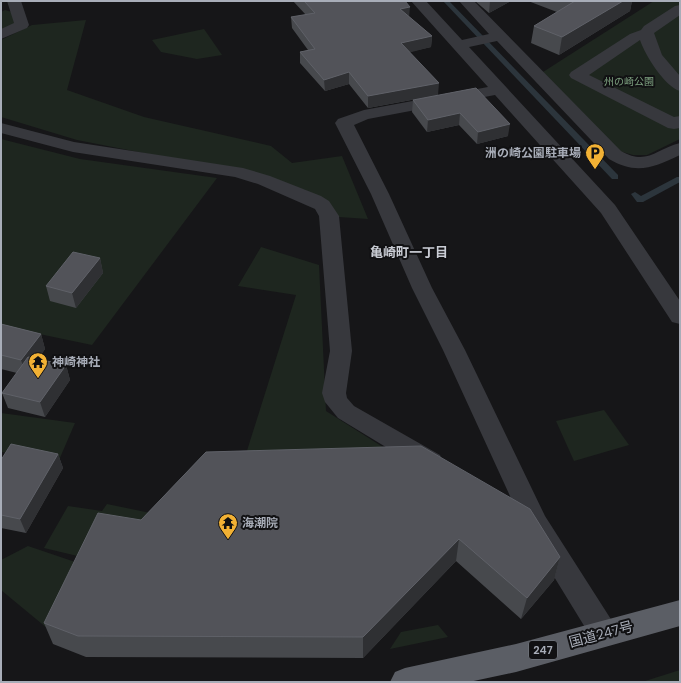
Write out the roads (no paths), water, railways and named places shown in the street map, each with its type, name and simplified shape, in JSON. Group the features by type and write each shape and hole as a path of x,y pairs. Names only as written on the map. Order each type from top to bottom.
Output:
{"highway":[{"name":"国道247号","path":"405,682 516,658 680,613"}],"street":[{"path":"1,34 22,25 14,1"},
{"path":"418,1 608,209 680,317"},
{"path":"466,1 493,38 622,160 630,164 648,163 680,148"},
{"path":"680,9 649,29 646,33 635,38 577,75 674,124 680,121"},
{"path":"646,33 660,63 680,86"},
{"path":"459,45 493,38"},
{"path":"498,90 364,115 344,123 380,194 422,288 454,350 534,523 604,633"},
{"path":"1,128 73,147 236,172 264,180 322,205 329,216 341,351 334,393 337,402 346,412 447,471"},
{"path":"508,507 534,523"}],"waterway":[{"path":"446,1 615,177"},
{"path":"635,194 640,200 680,179"}],"place":[{"name":"洲の崎公園駐車場","path":"595,170"},
{"name":"神崎神社","path":"38,379"},
{"name":"海潮院","path":"228,540"}],"district":[{"name":"亀崎町一丁目","path":"409,252"}],"park label":[{"name":"州の崎公園","path":"629,81"}]}
